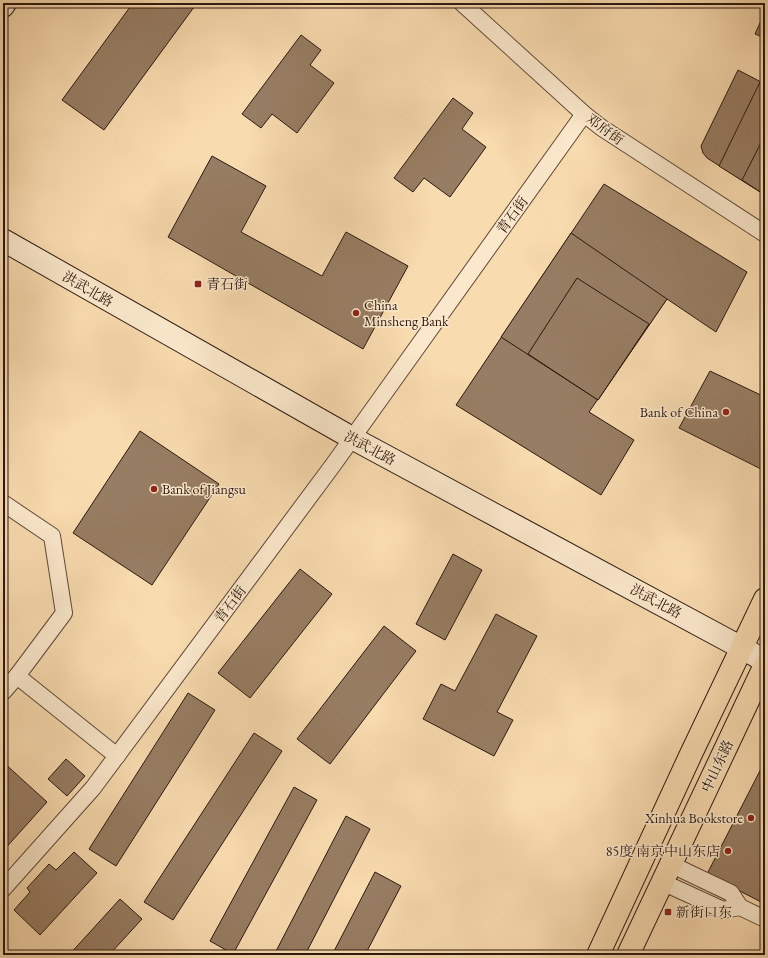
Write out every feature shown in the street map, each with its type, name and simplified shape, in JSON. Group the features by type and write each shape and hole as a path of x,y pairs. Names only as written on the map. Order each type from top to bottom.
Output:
{"main road":[{"name":"洪武北路","path":"3,240 352,438 765,661"},
{"name":"中山东路","path":"598,955 765,600"},
{"name":"中山东路","path":"628,955 765,665"}],"street":[{"name":"邓府街","path":"462,3 584,114 602,128 765,234"},
{"name":"青石街","path":"3,889 93,788 352,438 584,114"},
{"path":"3,503 52,536 64,613 17,676 3,692"},
{"path":"17,676 117,756"},
{"path":"666,873 723,910 740,907 765,919"}],"building":[{"path":"133,3 197,3 104,130 62,100"},
{"path":"765,12 765,38 755,34"},
{"path":"301,35 321,50 310,65 334,83 297,133 272,114 261,128 242,114"},
{"path":"738,70 765,84 765,195 707,158 703,153 701,146"},
{"path":"760,82 765,84 765,195 719,166"},
{"path":"453,98 473,113 462,129 486,147 450,197 424,178 413,192 394,178"},
{"path":"765,135 765,195 742,180"},
{"path":"212,156 266,186 241,232 322,276 346,232 408,266 363,349 168,237"},
{"path":"604,184 747,272 716,332 667,299 589,412 634,440 601,495 456,405"},
{"path":"571,233 667,299 598,400 501,337"},
{"path":"577,278 649,324 598,400 528,354"},
{"name":"Bank of China","path":"710,371 765,397 765,471 679,428"},
{"path":"140,431 219,484 152,585 73,533"},
{"path":"453,554 482,570 445,640 416,624"},
{"path":"300,569 332,594 250,698 218,673"},
{"path":"496,614 537,636 497,712 513,720 494,756 423,719 441,684 455,691"},
{"path":"384,626 416,651 330,764 297,739"},
{"path":"188,693 215,710 116,866 89,849"},
{"path":"254,733 282,751 173,920 144,902"},
{"path":"66,759 85,776 67,796 48,779"},
{"name":"Xinhua Bookstore","path":"765,761 765,904 707,874"},
{"path":"3,762 47,802 3,851"},
{"path":"294,787 317,800 233,954 210,941"},
{"path":"346,816 370,829 305,955 274,955"},
{"path":"74,852 97,873 40,935 14,910 30,892 27,888 49,864 56,870"},
{"path":"375,872 401,886 365,955 332,955"},
{"path":"120,899 142,919 109,955 69,955"}],"place":[{"name":"青石街","path":"198,284"},
{"name":"China Minsheng Bank","path":"356,313"},
{"name":"Bank of China","path":"726,412"},
{"name":"Bank of Jiangsu","path":"154,489"},
{"name":"Xinhua Bookstore","path":"751,818"},
{"name":"85度 南京中山东店","path":"728,851"},
{"name":"新街口东","path":"668,912"}]}
